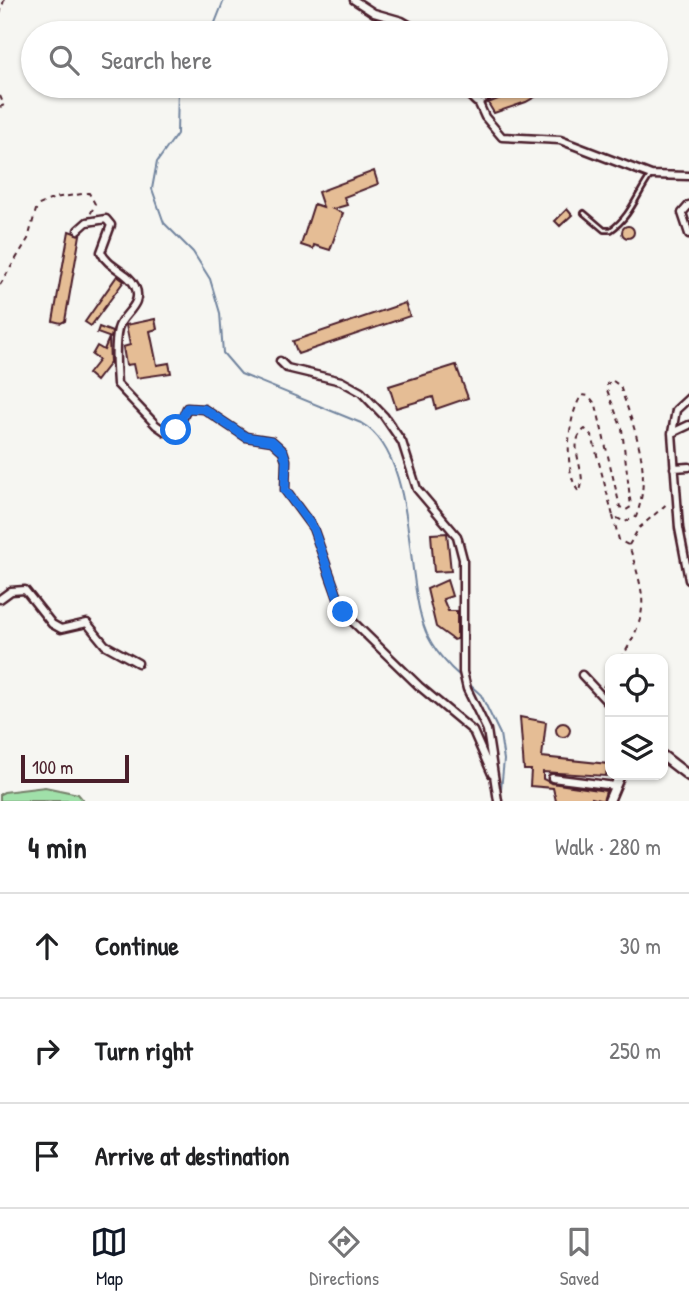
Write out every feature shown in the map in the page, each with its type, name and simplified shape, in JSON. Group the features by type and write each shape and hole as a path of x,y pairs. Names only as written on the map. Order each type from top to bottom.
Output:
{"street":[{"path":"354,0 374,13 402,21"},
{"path":"472,98 502,137 560,140 651,175 689,176"},
{"path":"476,98 479,105"},
{"path":"689,205 682,213 689,234"},
{"path":"78,230 87,222 106,219 111,225 102,252 105,260 131,279 137,289 133,309 118,327 117,384 166,432 179,427 187,408 198,406 246,437 272,441 279,446 286,460 285,490 313,528 343,612 419,686 473,731 492,774"},
{"path":"280,361 287,368 341,381 361,392 384,415 402,442 417,489 457,536 463,559 463,672 467,688 487,730 498,801"},
{"path":"689,398 676,410 671,433 675,497 689,580"},
{"path":"671,433 689,425"},
{"path":"674,468 689,467"},
{"path":"0,599 11,591 25,590 52,624 61,629 87,623 105,645 138,663"},
{"path":"582,675 605,700"},
{"path":"668,760 689,776"},
{"path":"552,778 615,786"},
{"path":"609,801 618,780"}],"lane":[{"path":"479,105 488,98"},
{"path":"584,213 604,230 611,230 631,211 651,175"}],"path":[{"path":"0,14 4,0"},
{"path":"0,96 4,105 0,107"},
{"path":"0,285 28,239 37,206 54,198 89,193 95,204 87,222"},
{"path":"613,516 625,522 636,517 642,501 645,467 620,386 613,381 607,384 607,390 622,429 631,507 626,510 620,507 596,405 589,396 582,396 577,402 569,425 571,474 576,491 581,489 576,445 585,429 592,436 619,540 629,545"},
{"path":"624,654 640,628 643,606 643,593 629,545 639,528 675,497"},
{"path":"599,694 605,684"}],"green space":[{"path":"45,787 78,794 84,801 0,801 0,794 4,792"}],"building":[{"path":"500,98 533,98 494,113 488,103"},
{"path":"374,171 378,184 344,197 347,205 333,209 343,213 330,250 314,245 313,249 301,245 314,204 323,207 318,192"},
{"path":"567,209 572,215 560,226 555,221"},
{"path":"628,226 634,232 628,238 622,232"},
{"path":"69,231 80,235 65,321 61,323 53,321"},
{"path":"117,276 124,281 91,326 85,322"},
{"path":"405,303 410,316 298,354 293,341"},
{"path":"155,319 157,329 150,331 157,365 169,363 171,373 136,378 133,364 126,365 123,347 130,345 126,325"},
{"path":"99,327 112,332 111,338 97,333"},
{"path":"109,338 110,363 96,381 88,374 99,360 92,355 97,346 104,350"},
{"path":"456,365 468,398 436,409 433,397 396,408 389,386"},
{"path":"447,533 451,571 434,572 431,534"},
{"path":"447,580 452,596 443,599 448,611 457,611 457,639 454,640 436,627 427,589"},
{"path":"520,717 546,722 542,757 605,764 605,776 543,772 543,779 551,783 606,791 603,801 592,798 592,801 556,801 553,788 530,786 531,770 524,770"},
{"path":"560,723 566,723 570,730 566,737 560,737 556,733 556,727"}],"waterway":[{"path":"216,21 224,0"},
{"path":"178,98 177,134 157,162 152,189 164,223 193,252 210,279 220,313 223,353 241,374 361,423 379,439 392,462 401,489 419,609 426,632 441,657 462,678"},
{"path":"469,684 481,695 500,734 504,760 500,800"}],"route":[{"path":"176,430 187,408 198,406 246,437 272,441 283,451 286,460 285,490 313,528 343,612"}]}
